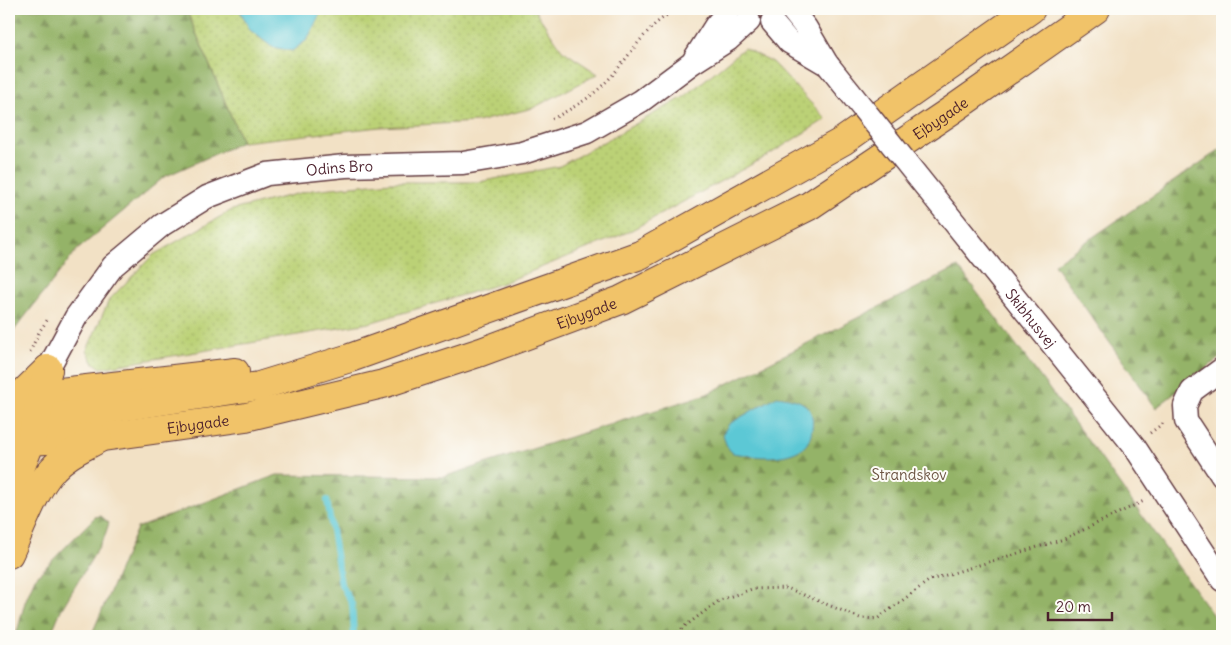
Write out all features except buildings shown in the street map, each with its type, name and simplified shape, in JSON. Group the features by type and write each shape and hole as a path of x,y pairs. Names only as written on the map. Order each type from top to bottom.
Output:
{"main road":[{"path":"21,435 258,386 350,358 640,255 842,141 1032,9"},
{"name":"Ejbygade","path":"21,435 103,436 246,417 383,384 481,352 620,300 809,206 952,110 1096,9"},
{"path":"45,381 350,358"},
{"name":"Odins Bro","path":"11,408 45,381"},
{"name":"Odins Bro","path":"9,497 21,435 45,381"},
{"path":"9,554 42,482 54,467 69,455 103,436"}],"street":[{"name":"Odins Bro","path":"692,63 716,25 730,9"},
{"path":"742,15 756,23 784,13"},
{"name":"Skibhusvej","path":"784,13 789,42 828,65 1134,446 1222,580"},
{"name":"Odins Bro","path":"45,381 76,317 113,266 162,224 207,197 267,174 345,166 463,163 522,152 587,132 641,101 692,63 728,40 742,15"},
{"path":"1222,369 1192,392 1185,406 1186,420 1222,476"}],"path":[{"path":"1134,446 1185,406"},
{"path":"674,636 720,600 752,589 787,588 860,618 877,619 930,580 1064,540 1164,491"}],"green space":[{"path":"9,9 186,9 242,142 164,177 76,251 9,337"},
{"path":"186,9 239,9 250,30 321,12 320,9 534,9 562,50 598,74 533,108 477,122 380,127 242,142"},
{"path":"744,48 772,62 826,119 767,156 628,232 503,283 369,323 101,368 93,362 87,350 109,300 153,255 232,210 312,190 391,182 479,182 560,166 684,97"},
{"path":"1222,148 1222,356 1156,408 1054,264"},
{"name":"Strandskov","path":"958,267 1100,457 1222,628 1222,636 91,636 137,528 277,475 443,477 707,394"},
{"path":"101,516 109,523 104,538 61,610 50,636 16,636 25,602 35,578 95,517"}],"water":[{"path":"239,9 320,9 321,12 307,40 292,51 272,47 250,30"},
{"path":"777,396 804,404 811,413 813,420 812,429 810,439 806,445 791,454 776,457 733,453 726,444 723,433 729,424"}],"waterway":[{"path":"327,500 341,584 352,604 354,636"}]}
